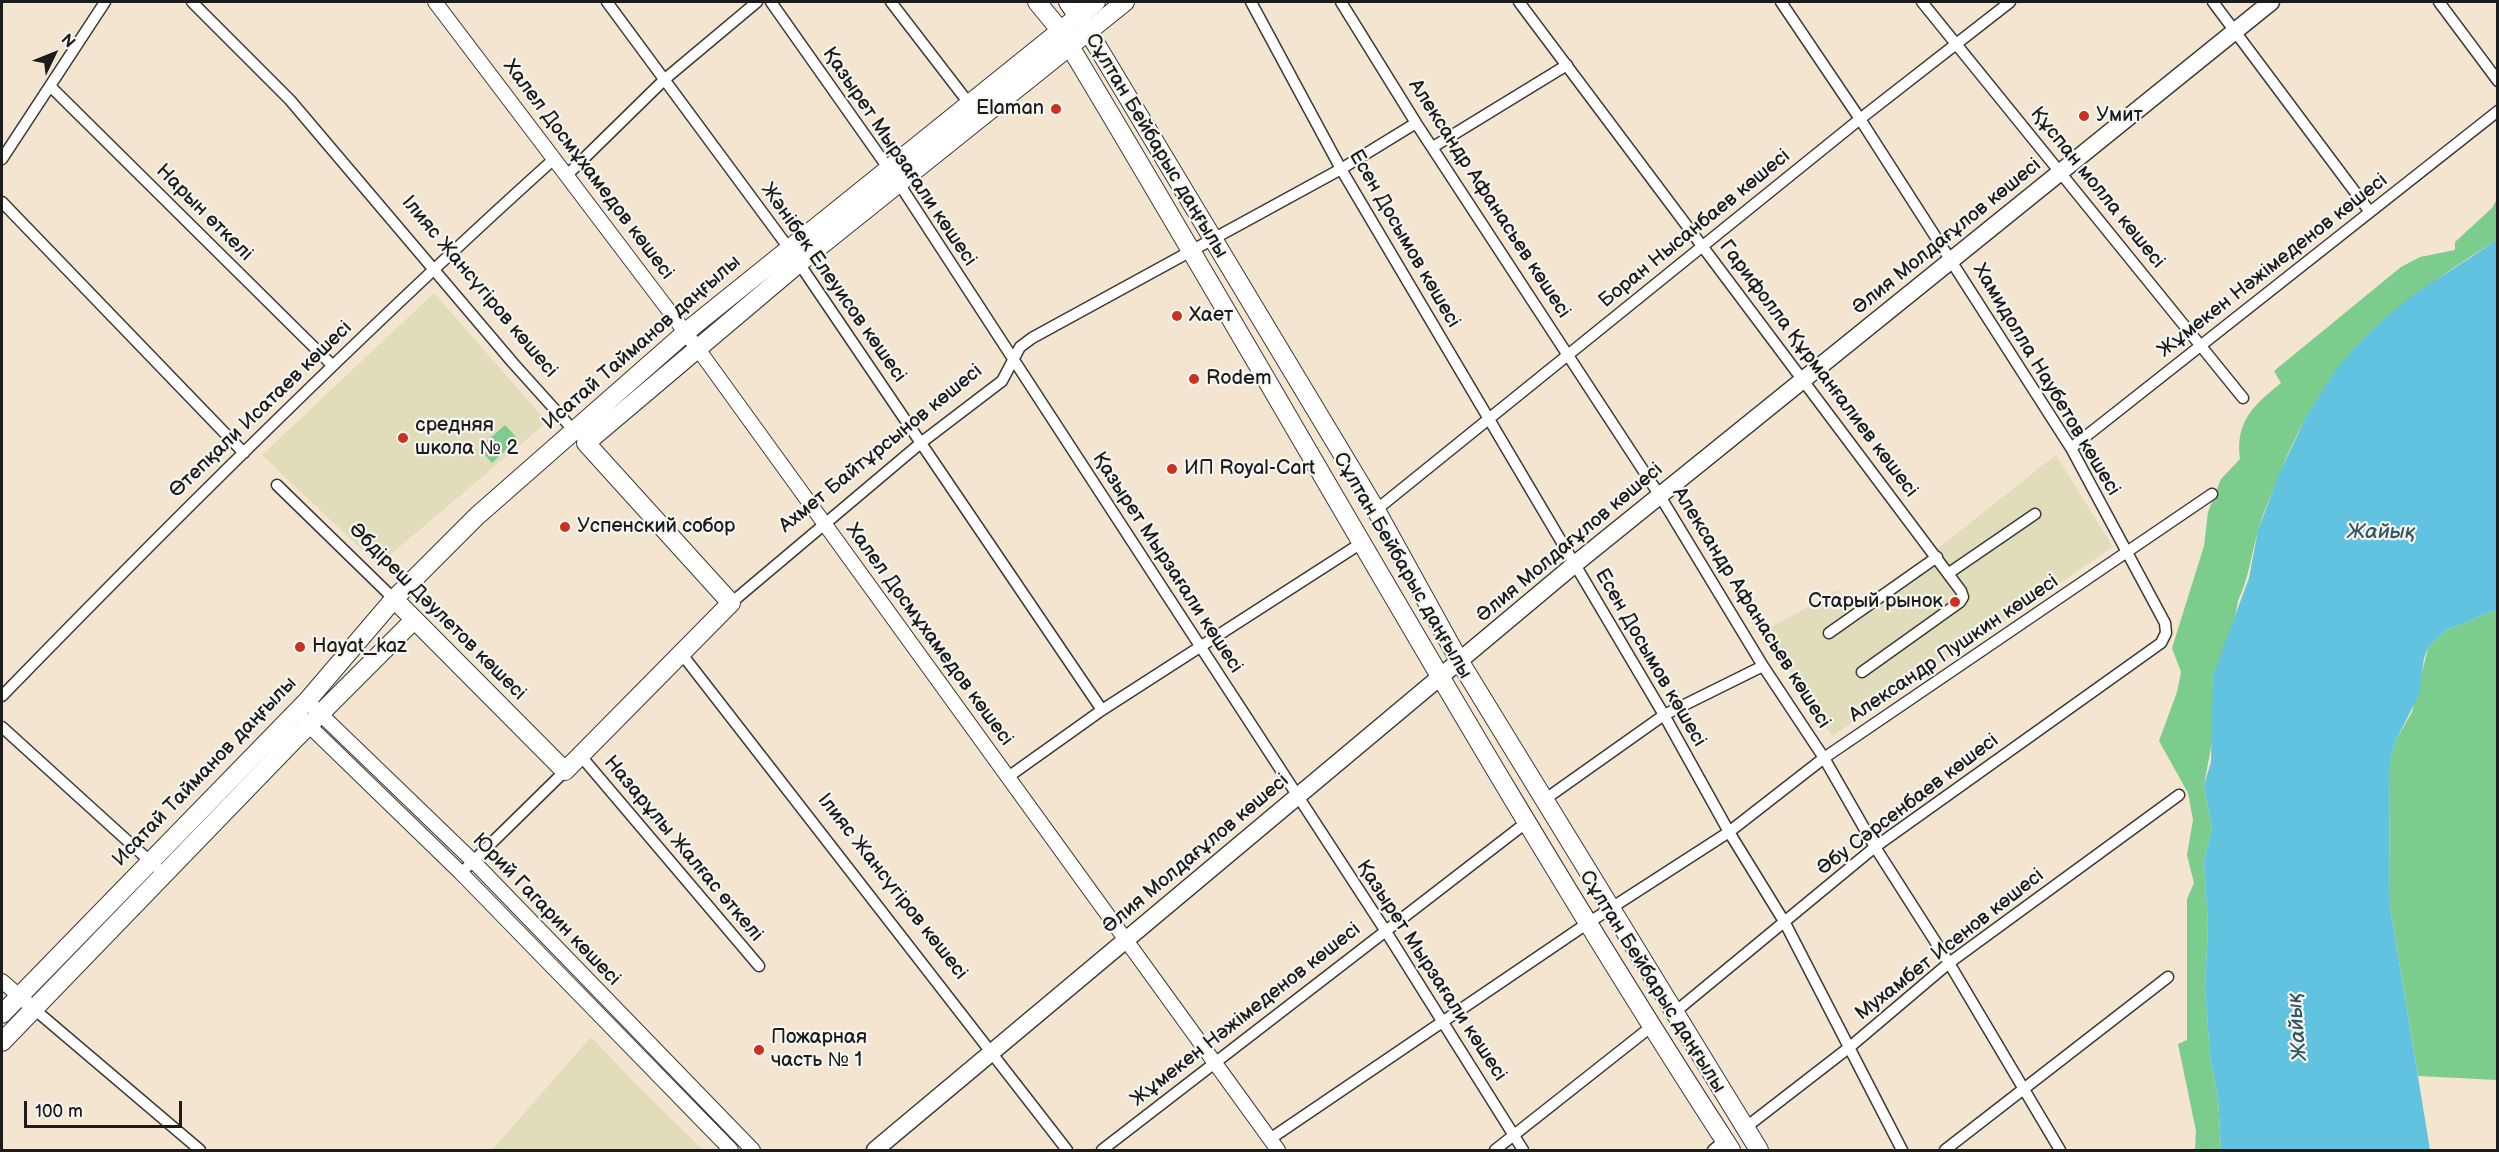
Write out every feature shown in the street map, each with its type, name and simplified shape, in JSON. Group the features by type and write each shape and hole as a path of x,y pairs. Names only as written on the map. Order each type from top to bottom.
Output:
{"main road":[{"name":"Сұлтан Бейбарыс даңғылы","path":"1037,2 1060,30 1193,250 1440,679 1652,1026 1723,1147"},
{"name":"Исатай Тайманов даңғылы","path":"580,437 686,332 887,167 1096,2"},
{"name":"Исатай Тайманов даңғылы","path":"1078,16 1125,2"},
{"name":"Әлия Молдағұлов көшесі","path":"875,1150 1575,564 2271,2"},
{"name":"Исатай Тайманов даңғылы","path":"2,1042 164,874 308,713 394,599 477,516 698,349 898,182 981,119 1070,46 1078,16"},
{"name":"Сұлтан Бейбарыс даңғылы","path":"1078,16 1376,510 1460,662 1759,1150"},
{"path":"1274,390 1288,387 1296,377"},
{"name":"Ілияс Жансүгіров көшесі","path":"580,437 731,603"},
{"name":"Әбдіреш Дәулетов көшесі","path":"394,599 565,771"},
{"name":"Ахмет Байтұрсынов көшесі","path":"565,771 731,603"},
{"name":"Исатай Тайманов даңғылы","path":"2,1014 149,861 308,713 414,620"}],"street":[{"path":"2,159 105,2"},
{"name":"Ілияс Жансүгіров көшесі","path":"192,2 290,100 434,267 513,363 580,437"},
{"name":"Халел Досмұхамедов көшесі","path":"435,2 686,332 1274,1145"},
{"name":"Жәнібек Елеуисов көшесі","path":"608,2 788,247 1102,710"},
{"path":"566,176 665,79 757,2"},
{"name":"Қазырет Мырзағали көшесі","path":"771,2 898,182 1384,930 1523,1150"},
{"path":"891,2 981,119"},
{"name":"Есен Досымов көшесі","path":"1251,2 1341,169 1664,716 1729,832 1785,923 1851,1046 1902,1150"},
{"name":"Александр Афанасьев көшесі","path":"1341,2 1416,123 1660,496 1763,666 1824,758 1875,847 1949,963 2061,1150"},
{"name":"Гарифолла Құрманғалиев көшесі","path":"1519,2 1961,591 1963,597 1960,602 1862,672"},
{"name":"Хамидолла Наубетов көшесі","path":"1781,2 1952,260 2071,448 2165,623 2166,633"},
{"name":"Құспан молла көшесі","path":"1922,2 2243,398"},
{"name":"Боран Нысанбаев көшесі","path":"1376,510 1860,119 2010,2"},
{"path":"2213,2 2370,212"},
{"path":"2439,2 2498,81"},
{"path":"1433,147 1567,65"},
{"name":"Нарын өткелі","path":"51,87 332,365"},
{"name":"Жұмекен Нәжімеденов көшесі","path":"2071,448 2498,111"},
{"name":"Ахмет Байтұрсынов көшесі","path":"731,603 922,442 1002,381 1020,347 1032,338 1341,169 1416,123"},
{"name":"Өтепқали Исатаев көшесі","path":"2,696 139,555 332,365 434,267 555,159"},
{"path":"2,202 244,453"},
{"name":"Әбдіреш Дәулетов көшесі","path":"277,485 394,599"},
{"name":"Александр Пушкин көшесі","path":"1274,1145 1443,1022 1588,923 1729,832 1824,758 2212,494"},
{"path":"1949,573 2035,514"},
{"path":"1008,777 1102,710 1363,542"},
{"path":"1829,633 1937,557"},
{"name":"Әбу Сәрсенбаев көшесі","path":"1675,1012 1875,847 2161,643 2166,633"},
{"name":"Ілияс Жансүгіров көшесі","path":"681,653 1067,1150"},
{"path":"1544,800 1664,716 1763,666"},
{"name":"Юрий Гагарин көшесі","path":"308,713 473,861 753,1150"},
{"name":"Юрий Гагарин көшесі","path":"308,713 731,1150"},
{"path":"2,727 164,874"},
{"name":"Назарұлы Жалғас өткелі","path":"580,755 759,966"},
{"name":"Ахмет Байтұрсынов көшесі","path":"461,873 565,771"},
{"name":"Мухамбет Исенов көшесі","path":"1745,1128 1851,1046 1949,963 2180,795"},
{"name":"Жұмекен Нәжімеденов көшесі","path":"1102,1150 1384,930 1527,822"},
{"path":"1945,1150 2168,977"},
{"path":"2,981 200,1150"},
{"path":"1495,1150 1652,1026"}],"shaded area":[{"name":"cредняя школа № 2","path":"434,293 547,422 378,565 262,455"},
{"name":"Старый рынок","path":"2056,455 2113,547 1832,736 1763,632 1838,590 1858,614 1942,562 1937,549"},
{"path":"591,1037 633,1081 703,1150 492,1150"}],"green space":[{"path":"2497,199 2497,240 2426,287 2395,312 2341,367 2318,399 2297,435 2260,524 2238,601 2204,785 2212,828 2204,861 2208,927 2205,988 2210,1056 2218,1097 2221,1150 2195,1150 2196,1131 2178,1044 2187,1040 2187,899 2194,883 2187,855 2193,820 2188,793 2159,741 2177,692 2181,672 2172,648 2204,546 2208,512 2221,479 2240,459 2240,434 2248,415 2281,383 2274,371 2401,267 2420,257 2455,250 2455,242 2492,208"},
{"path":"505,425 518,439 492,463 479,448"},
{"path":"2497,609 2497,1080 2418,1076 2389,900 2390,760 2396,740 2412,712 2428,648 2445,631"}],"water":[{"name":"Жайық","path":"2497,240 2497,609 2445,631 2428,648 2424,658 2419,695 2396,740 2390,760 2389,900 2430,1150 2221,1150 2218,1097 2210,1056 2205,988 2208,927 2204,861 2212,828 2204,785 2211,762 2213,675 2249,578 2258,530 2280,472 2307,415 2336,370 2356,346 2413,295"}],"place":[{"name":"Elaman","path":"1056,109"},
{"name":"Умит","path":"2084,116"},
{"name":"Хает","path":"1177,316"},
{"name":"Rodem","path":"1194,379"},
{"name":"cредняя школа № 2","path":"403,438"},
{"name":"ИП Royal-Cart","path":"1172,469"},
{"name":"Успенский собор","path":"565,527"},
{"name":"Старый рынок","path":"1955,602"},
{"name":"Hayat_kaz","path":"300,647"},
{"name":"Пожарная часть № 1","path":"759,1050"}]}
